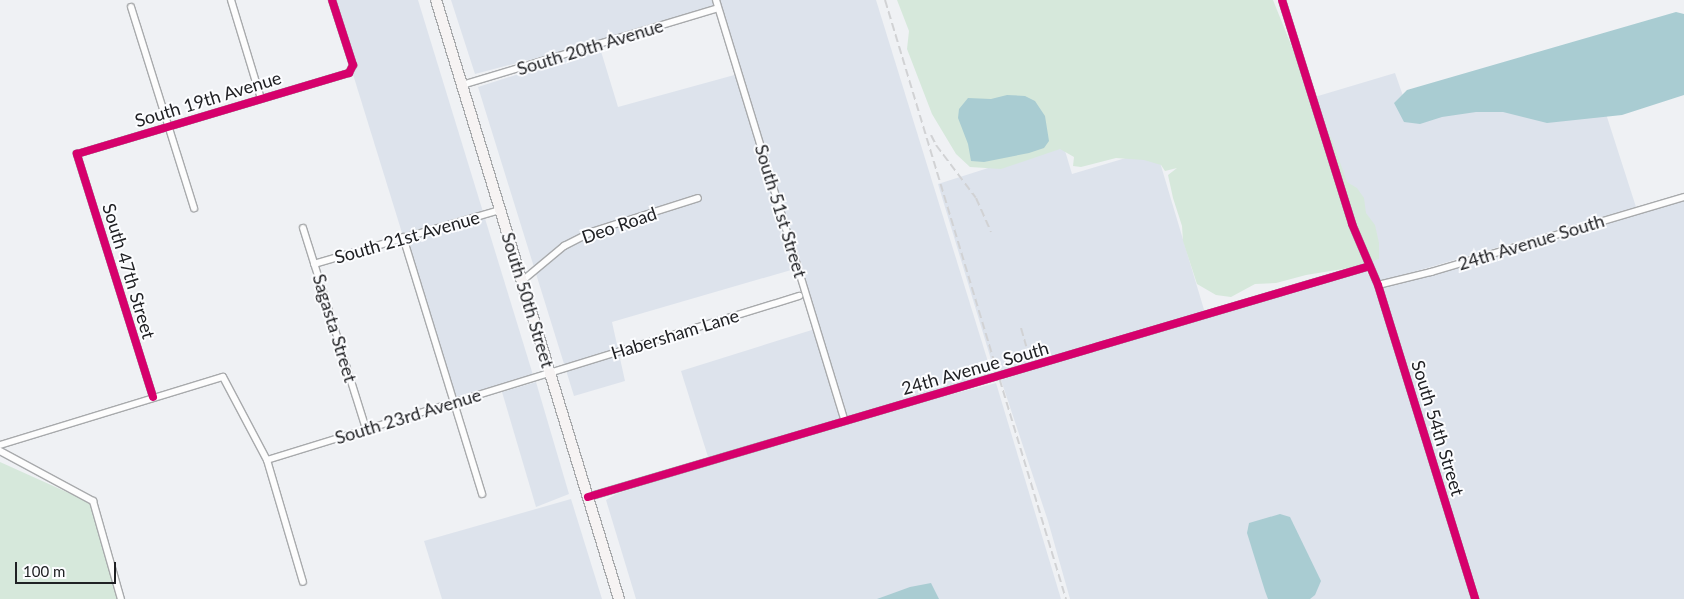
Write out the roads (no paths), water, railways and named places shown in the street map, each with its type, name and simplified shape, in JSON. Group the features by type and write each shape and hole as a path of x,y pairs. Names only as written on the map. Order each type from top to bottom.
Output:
{"main road":[{"name":"South 50th Street","path":"436,0 620,599"}],"street":[{"path":"231,0 261,99"},
{"name":"South 19th Avenue","path":"77,154 349,73 353,65 332,0"},
{"name":"South 51st Street","path":"716,0 845,422"},
{"name":"South 54th Street","path":"1282,0 1352,224 1378,285 1475,599"},
{"path":"131,7 194,208"},
{"name":"South 20th Avenue","path":"462,85 718,8"},
{"name":"South 47th Street","path":"77,154 153,397"},
{"name":"24th Avenue South","path":"1378,285 1431,272 1684,197"},
{"name":"Deo Road","path":"522,281 564,246 592,232 698,198"},
{"name":"South 21st Avenue","path":"314,264 500,210"},
{"name":"Sagasta Street","path":"303,228 366,429"},
{"path":"403,237 482,494"},
{"name":"24th Avenue South","path":"588,497 1370,266"},
{"name":"Habersham Lane","path":"550,373 799,296"},
{"name":"South 23rd Avenue","path":"267,460 550,373"},
{"path":"0,445 223,377 267,460 303,582"},
{"path":"0,451 93,501 121,599"}],"water":[{"path":"1676,12 1684,14 1684,95 1622,115 1547,123 1503,112 1476,112 1442,117 1420,124 1404,122 1394,103 1407,90"},
{"path":"1007,95 1025,96 1035,101 1045,116 1049,141 1044,148 1029,153 984,162 971,161 968,144 958,118 959,109 968,98 991,99"},
{"path":"1280,514 1290,517 1321,581 1315,595 1310,599 1268,599 1265,591 1247,533 1249,523"},
{"path":"931,583 939,599 877,599 910,587"}],"railway":[{"path":"885,0 1066,599"},
{"path":"931,135 936,145 976,198 991,232"},
{"path":"1021,328 1026,346"}]}
